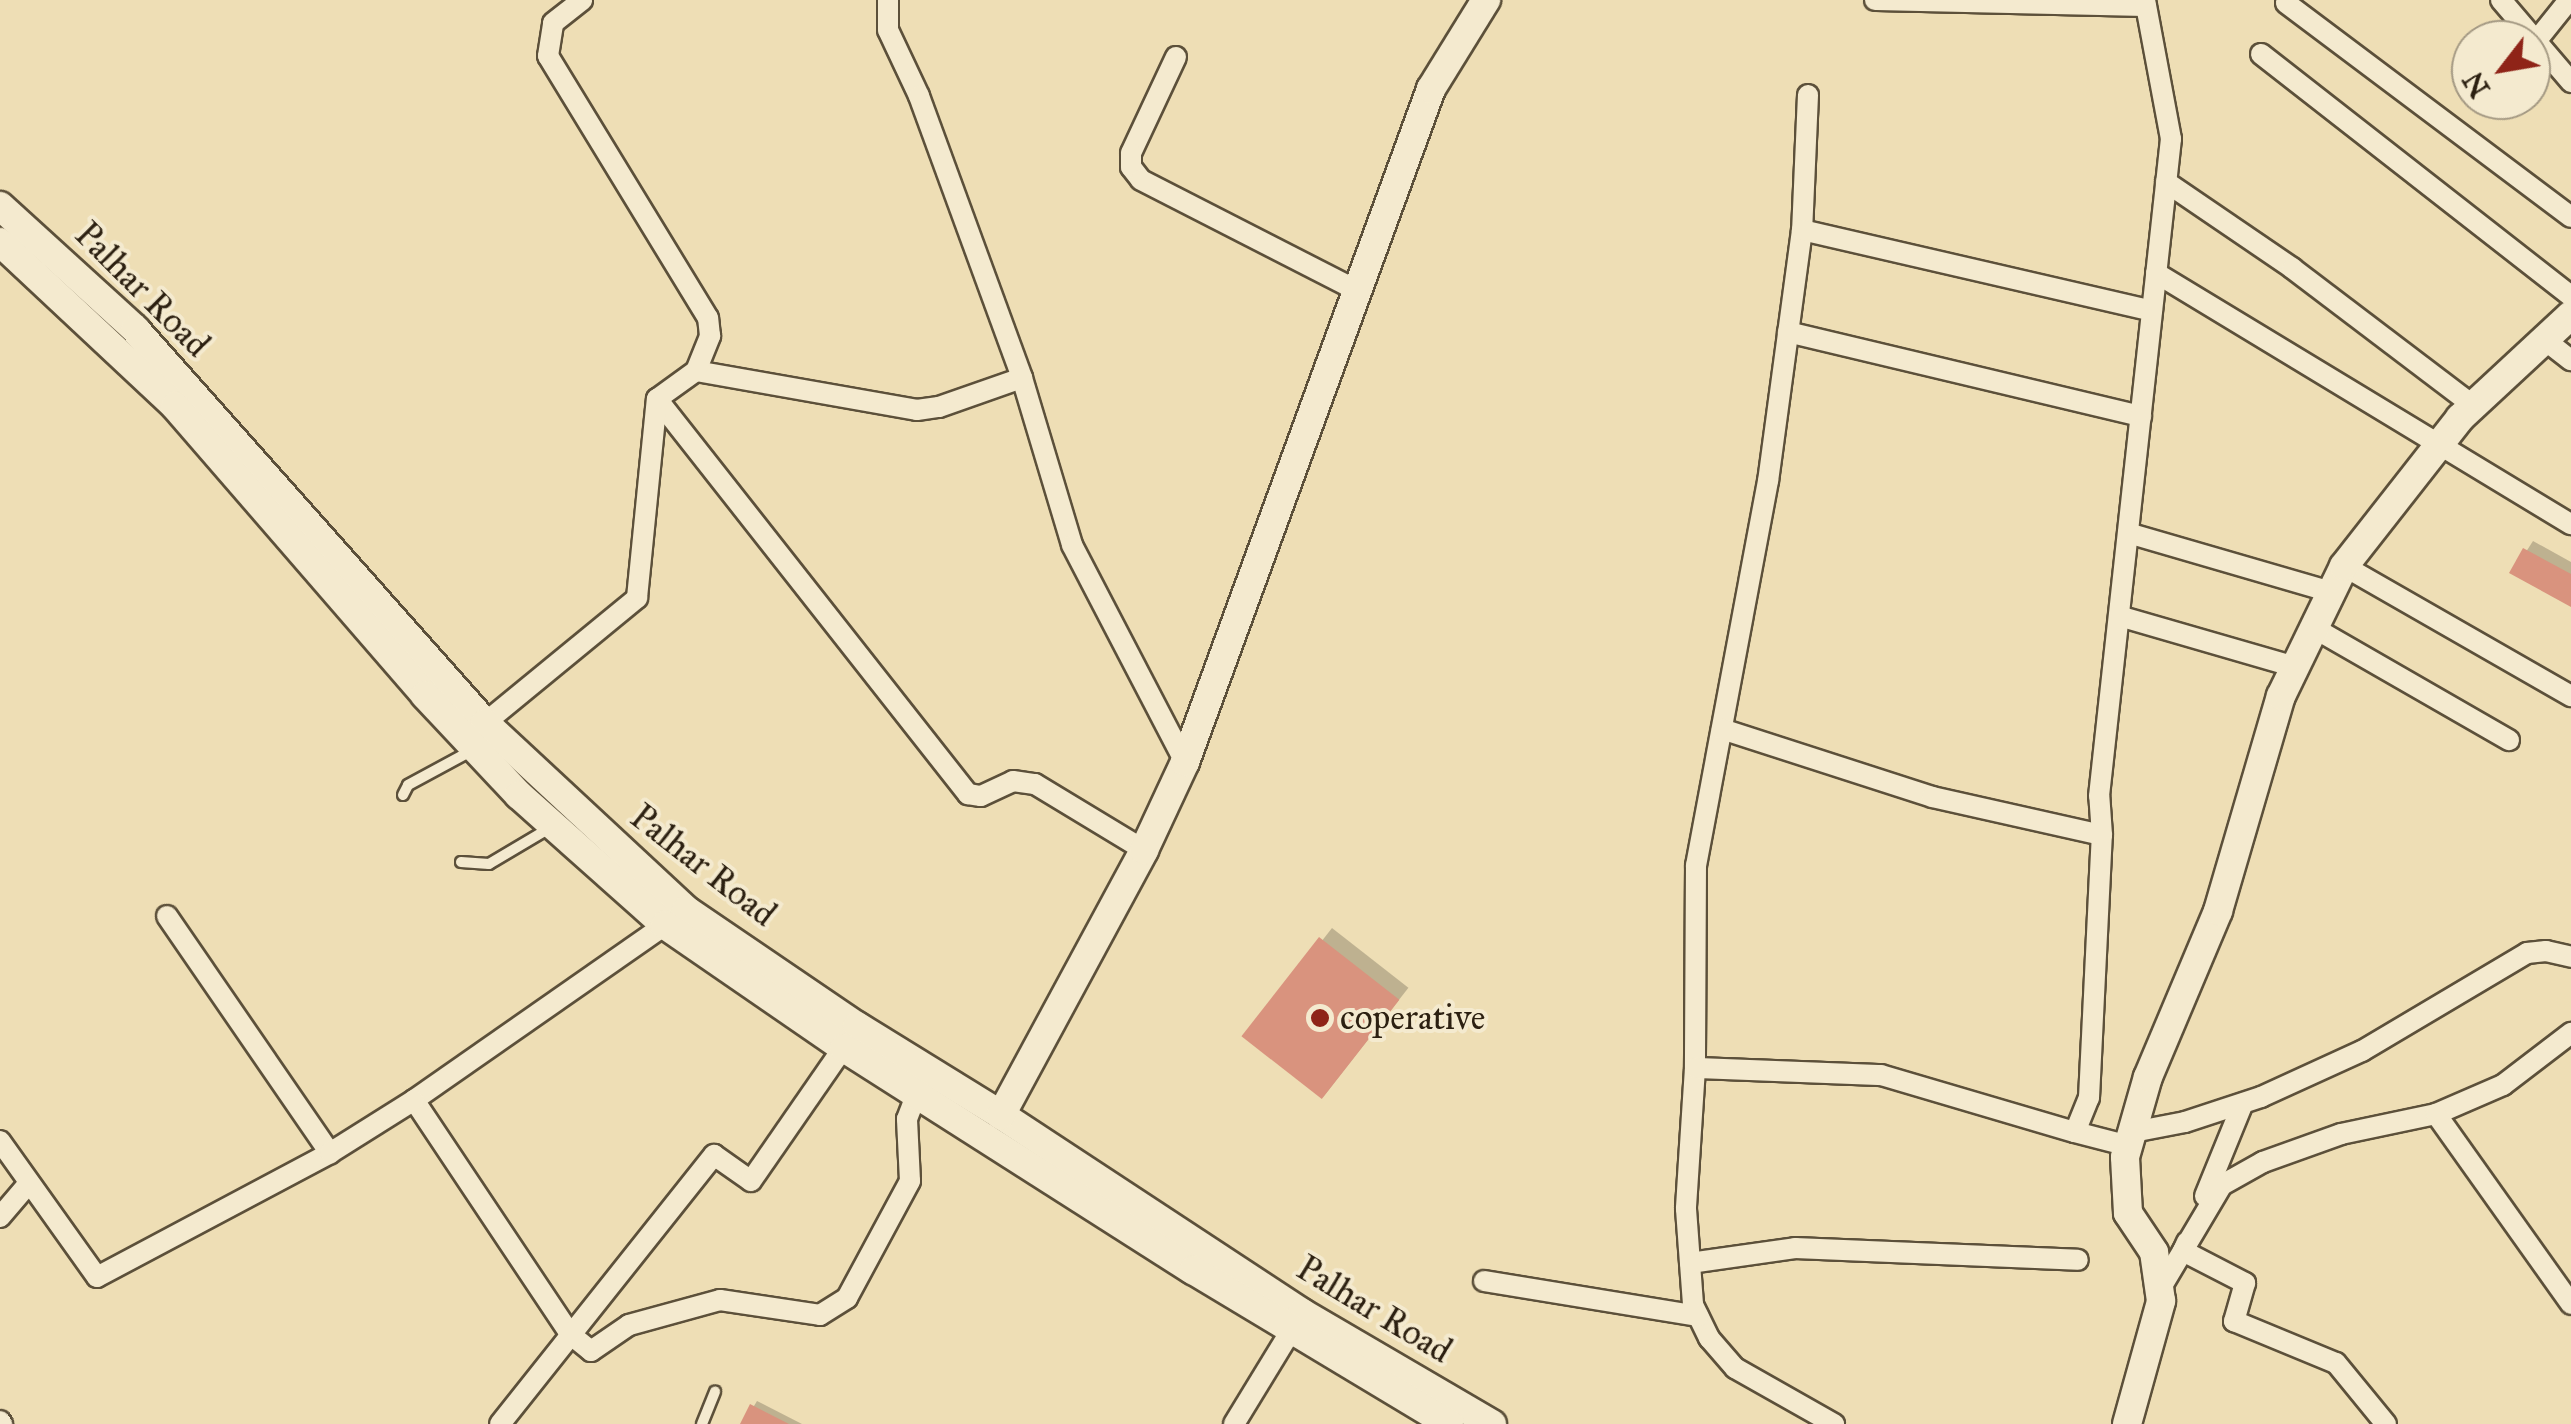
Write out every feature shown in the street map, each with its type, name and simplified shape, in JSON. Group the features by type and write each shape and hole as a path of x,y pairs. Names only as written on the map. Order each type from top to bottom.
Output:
{"main road":[{"path":"1001,1115 1144,850 1185,762 1431,89 1486,0"},
{"name":"Palhar Road","path":"2,213 135,329 554,826 676,917 850,1037 917,1094 1297,1321 1492,1424"},
{"name":"Palhar Road","path":"0,242 77,310 175,406 480,736 676,917"},
{"path":"2126,1424 2160,1291 2154,1252 2128,1213 2131,1139 2148,1077 2218,911 2282,696 2344,566 2474,406 2571,316"},
{"name":"Palhar Road","path":"850,1037 1001,1115 1449,1424"}],"street":[{"path":"582,0 553,24 547,39 548,56 708,318 710,336 696,372 657,398"},
{"path":"888,0 888,30 920,96 1022,378 1072,545 1185,762"},
{"path":"1876,0 2146,3 2171,138 2099,796 2102,835 2089,1098 2075,1132"},
{"path":"2502,0 2520,20"},
{"path":"2551,22 2569,0"},
{"path":"2286,3 2571,217"},
{"path":"2261,54 2571,296"},
{"path":"1176,57 1131,153 1132,167 1141,180 1358,291"},
{"path":"2551,57 2571,82"},
{"path":"1808,95 1802,230 1768,481 1696,865 1695,1068 1686,1209 1693,1305 1709,1338 1735,1368 1834,1424"},
{"path":"2166,182 2292,268 2474,406"},
{"path":"1802,230 2152,311"},
{"path":"2156,273 2571,524"},
{"path":"1788,332 2140,416"},
{"path":"2545,340 2571,360"},
{"path":"696,372 917,410 938,408 1022,378"},
{"path":"480,736 637,598 657,398"},
{"path":"657,398 968,794 981,796 1013,781 1035,784 1144,850"},
{"path":"2128,533 2331,592"},
{"path":"2344,566 2571,696"},
{"path":"2119,616 2296,666"},
{"path":"2314,628 2509,740"},
{"path":"1722,729 1932,798 2102,835"},
{"path":"167,916 330,1152"},
{"path":"0,1142 98,1277 330,1152 414,1100 676,917"},
{"path":"1695,1068 1881,1075 2075,1132 2131,1139 2242,1103 2362,1051 2527,952 2546,951 2571,958"},
{"path":"2160,1291 2222,1185 2263,1162 2341,1134 2436,1114 2503,1085 2571,1032"},
{"path":"500,1424 714,1155 751,1181 850,1037"},
{"path":"414,1100 570,1334 590,1352 629,1325 720,1300 820,1315 848,1298 910,1181 906,1119 917,1094"},
{"path":"2183,1251 2242,1103"},
{"path":"2436,1114 2571,1304"},
{"path":"0,1217 29,1183"},
{"path":"1690,1263 1795,1248 2078,1260"},
{"path":"2183,1251 2245,1283 2234,1321 2336,1364 2386,1424"},
{"path":"1484,1281 1698,1316"},
{"path":"1234,1424 1297,1321"}],"lane":[{"path":"403,795 408,785 480,736"},
{"path":"461,862 489,864 554,826"},
{"path":"702,1424 716,1392"}],"building":[{"path":"2523,548 2571,574 2571,607 2509,573"},
{"name":"coperative","path":"1319,937 1399,1000 1322,1099 1241,1036"},
{"path":"750,1404 789,1424 740,1424"}],"place":[{"name":"coperative","path":"1320,1018"}]}
